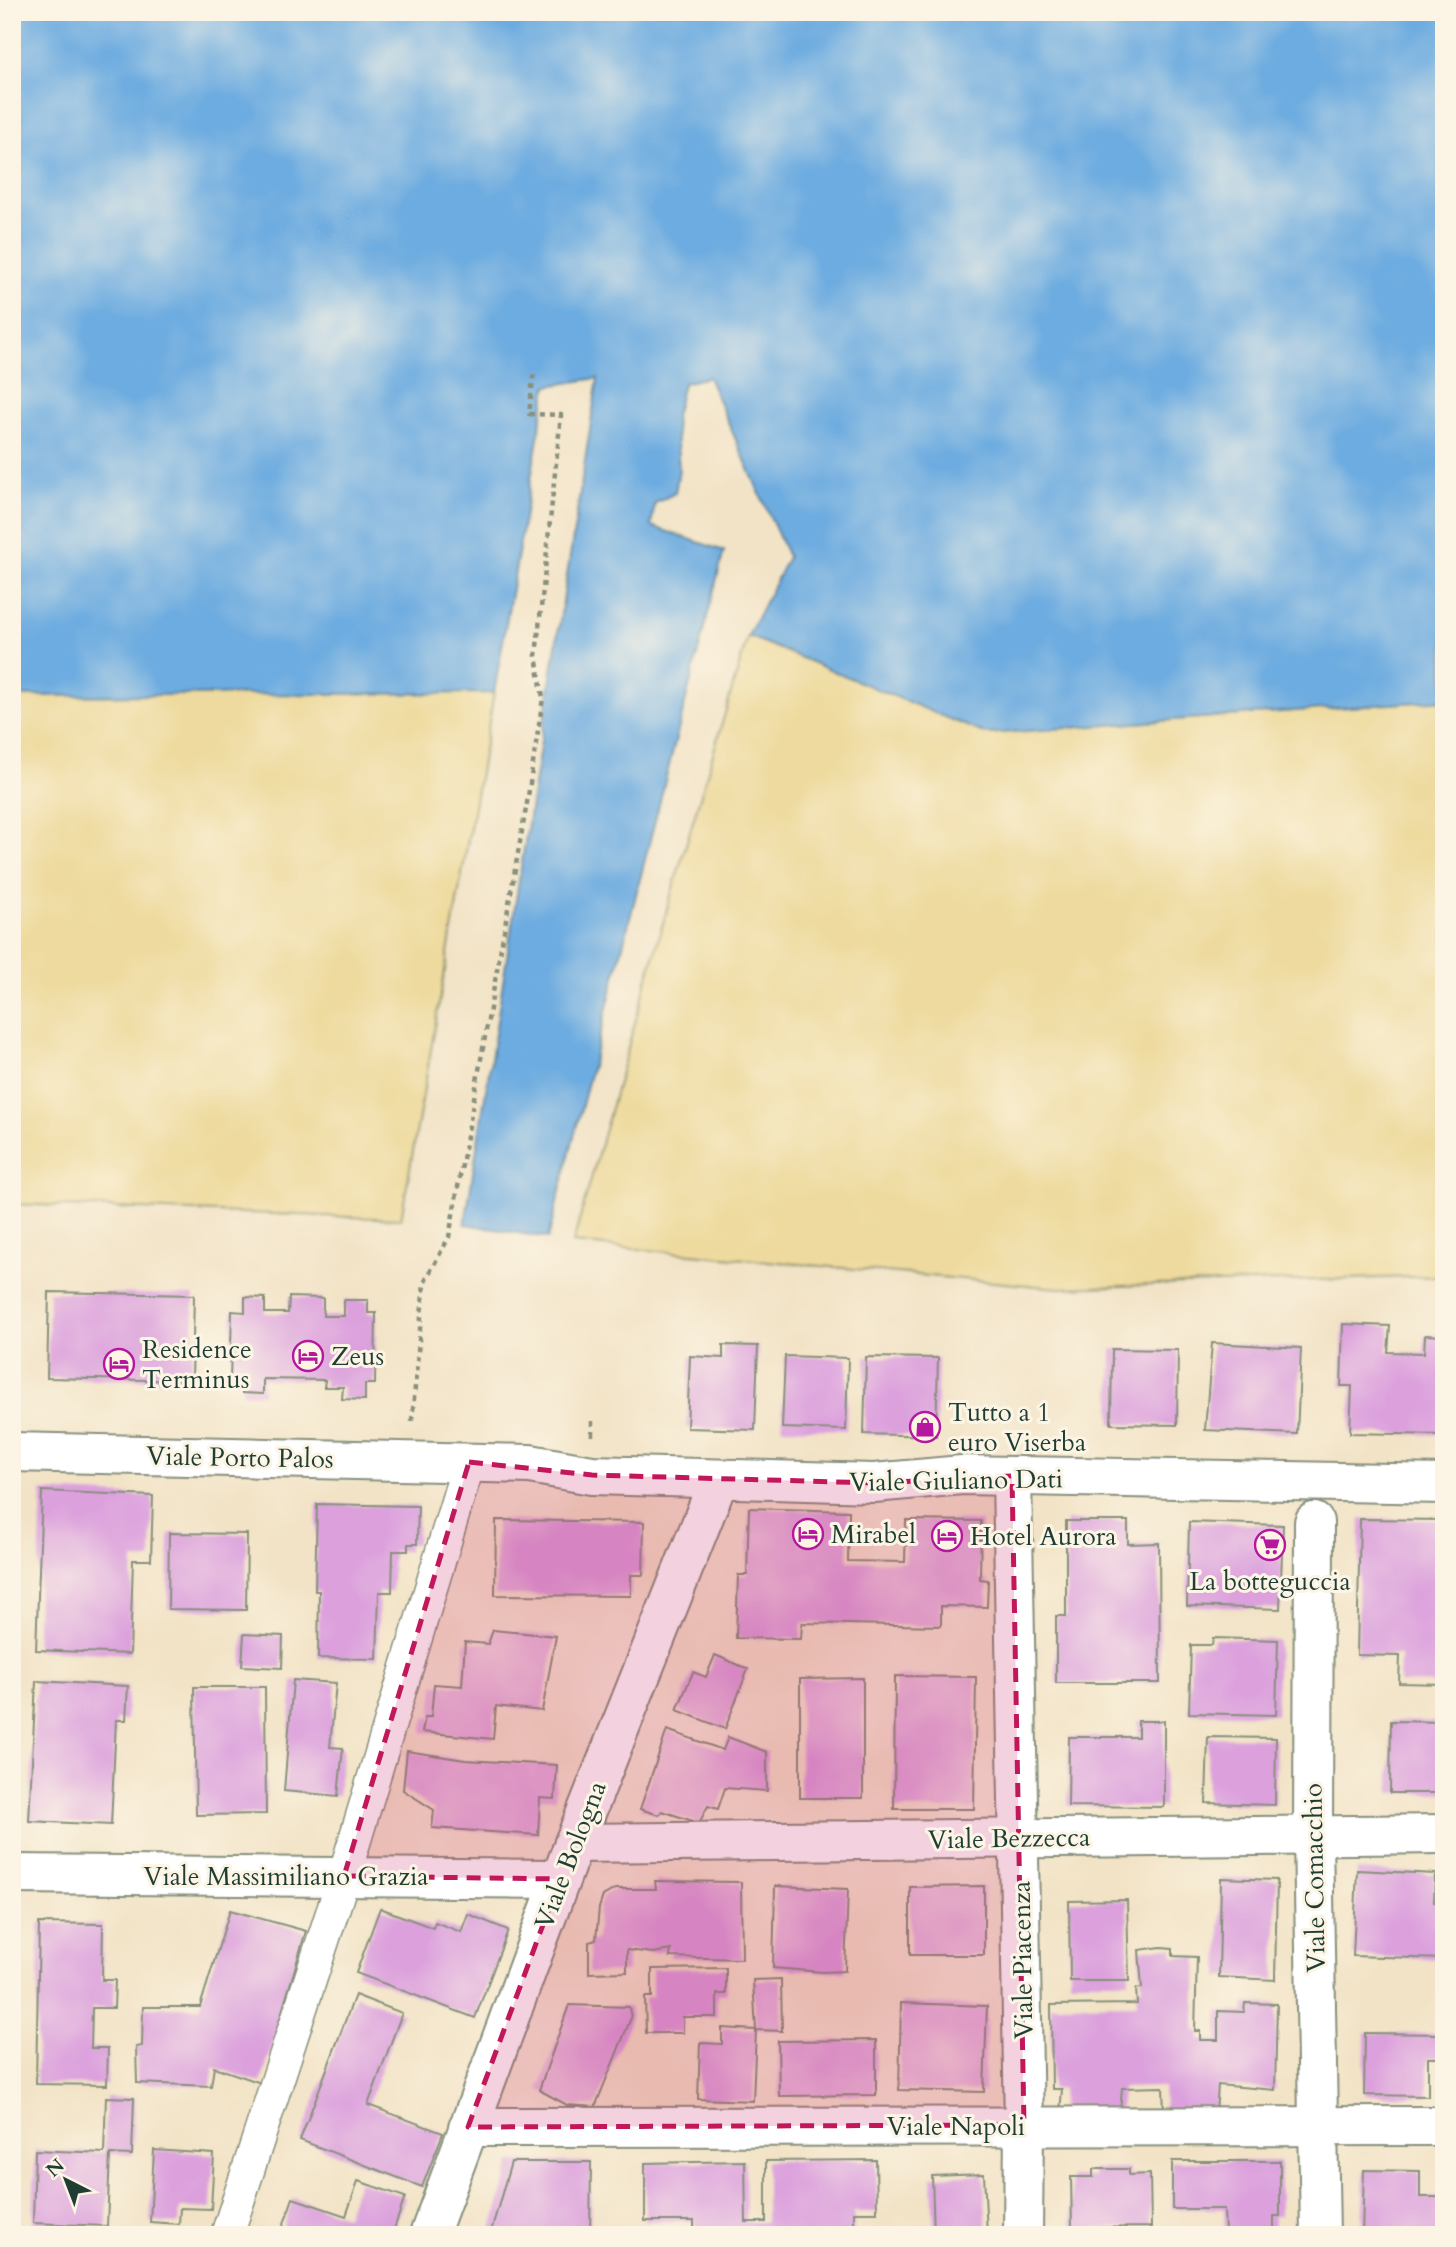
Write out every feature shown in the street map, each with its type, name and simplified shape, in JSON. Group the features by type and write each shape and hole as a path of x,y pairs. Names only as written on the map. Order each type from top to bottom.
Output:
{"street":[{"name":"Viale Porto Palos","path":"12,1452 468,1462"},
{"name":"Viale Giuliano Dati","path":"468,1462 530,1464 592,1475 874,1483 962,1475 1444,1484"},
{"path":"227,2235 344,1877 468,1462"},
{"name":"Viale Piacenza","path":"1012,1476 1020,1838 1023,2235"},
{"name":"Viale Bologna","path":"429,2235 560,1879 719,1479"},
{"name":"Viale Comacchio","path":"1314,1522 1313,1835 1320,2235"},
{"name":"Viale Bezzecca","path":"574,1843 1444,1834"},
{"name":"Viale Massimiliano Grazia","path":"12,1874 560,1879"},
{"name":"Viale Napoli","path":"468,2127 1444,2126"}],"path":[{"path":"408,1461 424,1283 449,1237 527,803 543,698 536,656 561,415 529,414 534,371"}],"highlighted area":[{"path":"469,1462 592,1475 874,1483 1012,1476 1024,2125 468,2127 560,1879 344,1876"}],"sand":[{"path":"748,636 986,734 1444,700 1444,1276 1058,1288 573,1243 669,902"},
{"path":"494,693 401,1219 12,1204 12,696"}],"water":[{"path":"12,12 1444,12 1444,700 986,734 748,636 788,557 708,377 683,383 675,417 679,469 675,493 655,503 651,526 724,551 548,1238 465,1224 598,378 547,386 494,693 12,696"}],"building":[{"path":"49,1292 194,1295 192,1381 47,1378"},
{"path":"245,1297 265,1298 265,1313 288,1313 289,1297 323,1298 323,1316 344,1316 344,1300 368,1300 368,1313 376,1313 375,1384 365,1384 365,1400 342,1399 343,1387 324,1387 325,1380 263,1379 263,1394 242,1393 242,1382 230,1381 232,1311 245,1312"},
{"path":"1343,1324 1390,1326 1388,1352 1424,1353 1425,1335 1444,1336 1444,1435 1350,1433 1352,1386 1341,1386"},
{"path":"1212,1343 1301,1348 1297,1434 1205,1430"},
{"path":"723,1345 758,1346 755,1430 687,1428 690,1356 723,1358"},
{"path":"1112,1349 1178,1350 1177,1425 1111,1424"},
{"path":"785,1356 848,1358 846,1430 782,1428"},
{"path":"866,1357 938,1358 936,1436 864,1434"},
{"path":"42,1491 153,1496 151,1560 133,1560 130,1654 36,1650"},
{"path":"317,1504 418,1506 417,1544 408,1544 408,1551 393,1551 392,1592 379,1592 377,1659 318,1658 319,1591 315,1591"},
{"path":"749,1508 849,1511 848,1561 905,1562 906,1520 981,1521 980,1579 988,1580 987,1607 941,1606 941,1626 802,1623 801,1639 736,1638 738,1575 747,1575"},
{"path":"1360,1519 1444,1520 1444,1684 1399,1683 1400,1656 1357,1655"},
{"path":"496,1520 644,1522 643,1575 631,1575 631,1596 495,1595"},
{"path":"1066,1521 1128,1521 1128,1544 1159,1543 1160,1683 1056,1683 1056,1616 1066,1616"},
{"path":"1189,1522 1283,1525 1280,1609 1187,1606"},
{"path":"169,1533 247,1534 246,1610 168,1609"},
{"path":"493,1630 556,1636 542,1711 496,1706 493,1739 422,1732 425,1717 431,1717 434,1684 462,1686 465,1642 488,1644"},
{"path":"244,1634 283,1636 282,1668 242,1666"},
{"path":"1213,1638 1278,1640 1276,1715 1189,1713 1191,1645 1212,1645"},
{"path":"715,1655 748,1669 725,1729 677,1710 693,1672 706,1677"},
{"path":"895,1676 976,1677 974,1809 894,1809"},
{"path":"863,1678 863,1798 800,1798 800,1679"},
{"path":"293,1680 336,1683 330,1747 343,1748 338,1796 284,1791"},
{"path":"36,1681 128,1686 126,1720 116,1720 111,1825 29,1821"},
{"path":"194,1687 265,1687 266,1814 196,1815"},
{"path":"1138,1721 1164,1721 1164,1807 1068,1806 1069,1737 1138,1737"},
{"path":"1391,1721 1444,1722 1444,1793 1390,1793"},
{"path":"667,1730 723,1750 728,1737 767,1752 767,1791 725,1788 718,1809 708,1806 699,1823 662,1811 659,1815 640,1809"},
{"path":"1208,1737 1276,1738 1275,1805 1206,1803"},
{"path":"407,1751 465,1760 557,1765 555,1799 540,1798 538,1835 432,1828 434,1810 403,1790"},
{"path":"1357,1870 1435,1874 1434,1902 1444,1903 1444,1959 1353,1956"},
{"path":"1221,1878 1277,1880 1275,1980 1219,1977"},
{"path":"655,1881 741,1882 742,1959 670,1957 671,1950 653,1953 627,1950 627,1972 589,1973 589,1942 596,1940 603,1896 615,1889 656,1889"},
{"path":"775,1886 848,1889 845,1971 773,1968"},
{"path":"984,1886 984,1955 910,1955 910,1887"},
{"path":"1127,1900 1129,1981 1070,1981 1069,1901"},
{"path":"380,1908 433,1928 435,1922 461,1932 468,1914 508,1930 475,2018 356,1973"},
{"path":"230,1910 306,1931 261,2083 214,2067 211,2086 137,2083 136,2047 142,2046 143,2007 200,2007"},
{"path":"39,1923 103,1924 102,1980 115,1980 114,2008 92,2008 91,2048 108,2048 107,2085 36,2084"},
{"path":"1173,1948 1173,1956 1197,1957 1195,2031 1200,2031 1200,2040 1218,2040 1218,2011 1244,2012 1245,2003 1277,2004 1275,2090 1218,2085 1216,2112 1164,2113 1163,2087 1122,2088 1120,2113 1060,2113 1062,2089 1052,2089 1051,2005 1137,2004 1136,1989 1142,1988 1139,1950"},
{"path":"726,1968 726,1994 717,1994 717,2017 683,2017 683,2033 646,2033 645,1997 652,1997 652,1969"},
{"path":"781,1979 782,2031 756,2030 753,1980"},
{"path":"355,1995 402,2013 368,2105 443,2133 422,2187 300,2140"},
{"path":"901,2003 987,2006 984,2092 899,2090"},
{"path":"569,2005 629,2007 631,2018 595,2107 567,2105 539,2090"},
{"path":"722,2028 756,2030 753,2101 698,2099 700,2043 722,2044"},
{"path":"1365,2033 1444,2034 1444,2058 1428,2058 1428,2096 1364,2095"},
{"path":"876,2040 876,2095 779,2096 778,2041"},
{"path":"106,2097 134,2098 132,2155 110,2154 107,2226 33,2223 35,2150 104,2153"},
{"path":"154,2150 214,2154 211,2209 180,2208 179,2224 150,2222"},
{"path":"876,2160 877,2212 854,2212 854,2235 694,2235 694,2221 645,2221 645,2163 745,2161 746,2222 766,2222 766,2161"},
{"path":"1172,2161 1280,2161 1280,2216 1274,2216 1274,2235 1225,2235 1224,2209 1172,2209"},
{"path":"511,2162 591,2162 590,2235 490,2235"},
{"path":"1093,2169 1129,2169 1129,2175 1150,2174 1151,2227 1072,2228 1071,2177 1093,2177"},
{"path":"1364,2170 1420,2171 1420,2197 1444,2197 1444,2235 1362,2235"},
{"path":"984,2174 987,2235 934,2235 932,2176"},
{"path":"358,2181 405,2197 392,2235 280,2235 293,2198 346,2216"}],"place":[{"name":"Zeus","path":"308,1356"},
{"name":"Residence Terminus","path":"119,1364"},
{"name":"Tutto a 1 euro Viserba","path":"925,1427"},
{"name":"Mirabel","path":"808,1534"},
{"name":"Hotel Aurora","path":"947,1536"},
{"name":"La botteguccia","path":"1270,1545"}]}
